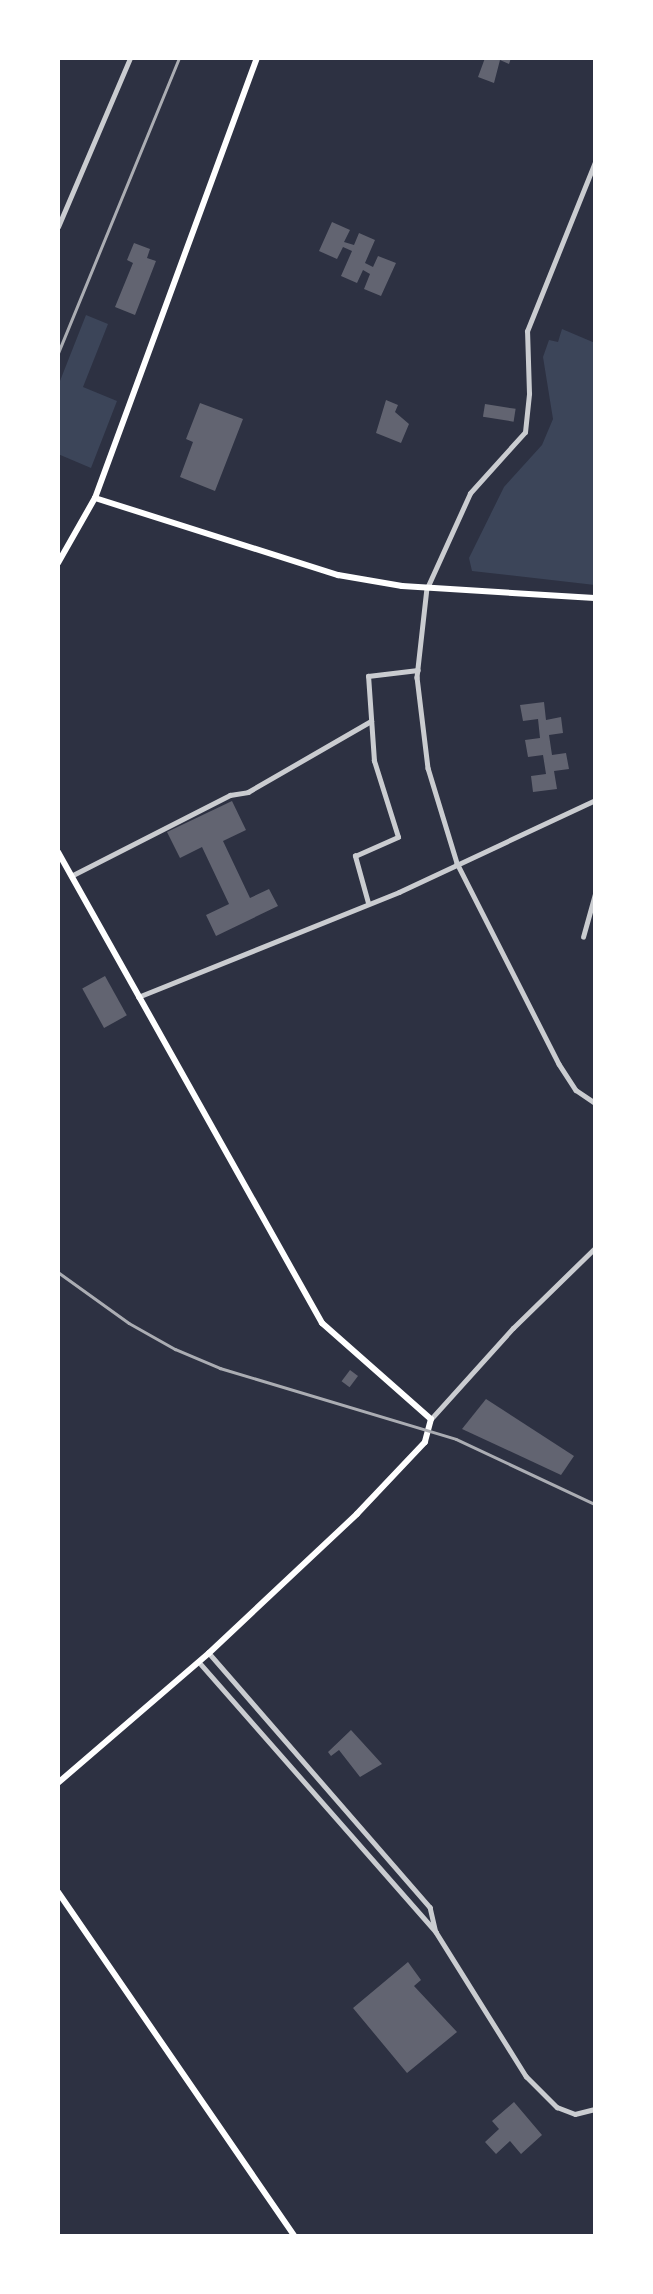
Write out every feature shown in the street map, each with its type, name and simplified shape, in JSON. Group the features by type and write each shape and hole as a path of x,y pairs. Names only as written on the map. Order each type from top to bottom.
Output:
{"main road":[{"path":"58,563 95,498 257,58"},
{"path":"95,498 338,575 427,588 595,598"},
{"path":"58,852 322,1323 340,1343 425,1409 431,1419 425,1442 357,1514 209,1653 58,1783"},
{"path":"58,1892 294,2236"}],"street":[{"path":"58,227 130,58"},
{"path":"595,162 527,331 524,353 529,393 525,432 470,493 427,588 418,670 428,768 457,863 559,1064 576,1090 595,1103"},
{"path":"368,904 355,856 398,837 374,761 369,723 368,676 418,670"},
{"path":"71,876 230,795 248,792 369,723"},
{"path":"138,997 368,904 595,800"},
{"path":"583,937 595,894"},
{"path":"431,1419 513,1328 595,1248"},
{"path":"209,1653 430,1907 436,1933"},
{"path":"199,1661 436,1933 526,2076 557,2107 575,2114 595,2109"}],"shaded area":[{"path":"86,315 108,324 83,387 117,401 91,468 58,454 58,386"},
{"path":"562,329 595,343 595,585 472,571 469,558 504,487 542,445 553,419 543,357 549,340 558,342"}],"building":[{"path":"485,58 511,58 509,64 500,60 494,83 478,77"},
{"path":"332,222 350,230 344,242 354,245 359,233 375,240 365,263 373,267 378,256 396,263 381,296 364,289 370,274 363,270 357,283 341,276 352,251 343,247 337,259 319,251"},
{"path":"134,243 150,249 147,258 156,261 135,315 115,307 133,263 127,260"},
{"path":"386,400 398,405 395,412 409,424 401,443 376,433"},
{"path":"200,403 243,419 215,491 180,477 193,442 186,439"},
{"path":"485,404 516,409 514,422 483,417"},
{"path":"544,702 546,720 561,717 563,733 549,735 552,755 566,753 569,769 554,771 557,789 533,792 531,776 546,774 543,755 528,757 525,740 540,738 538,719 523,721 520,705"},
{"path":"232,801 246,830 223,841 250,898 269,889 278,906 216,936 206,915 229,904 202,847 180,858 167,832"},
{"path":"105,976 127,1015 104,1028 82,989"},
{"path":"350,1370 358,1376 350,1387 342,1381"},
{"path":"486,1399 574,1456 561,1475 462,1429"},
{"path":"351,1730 382,1764 360,1777 339,1750 331,1756 328,1752"},
{"path":"408,1962 421,1980 414,1986 457,2032 407,2073 353,2008"},
{"path":"514,2102 542,2135 521,2154 510,2141 496,2154 485,2142 499,2129 492,2121"}],"railway":[{"path":"58,353 179,58"},
{"path":"58,1272 129,1323 175,1349 220,1368 456,1439 595,1504"}]}
